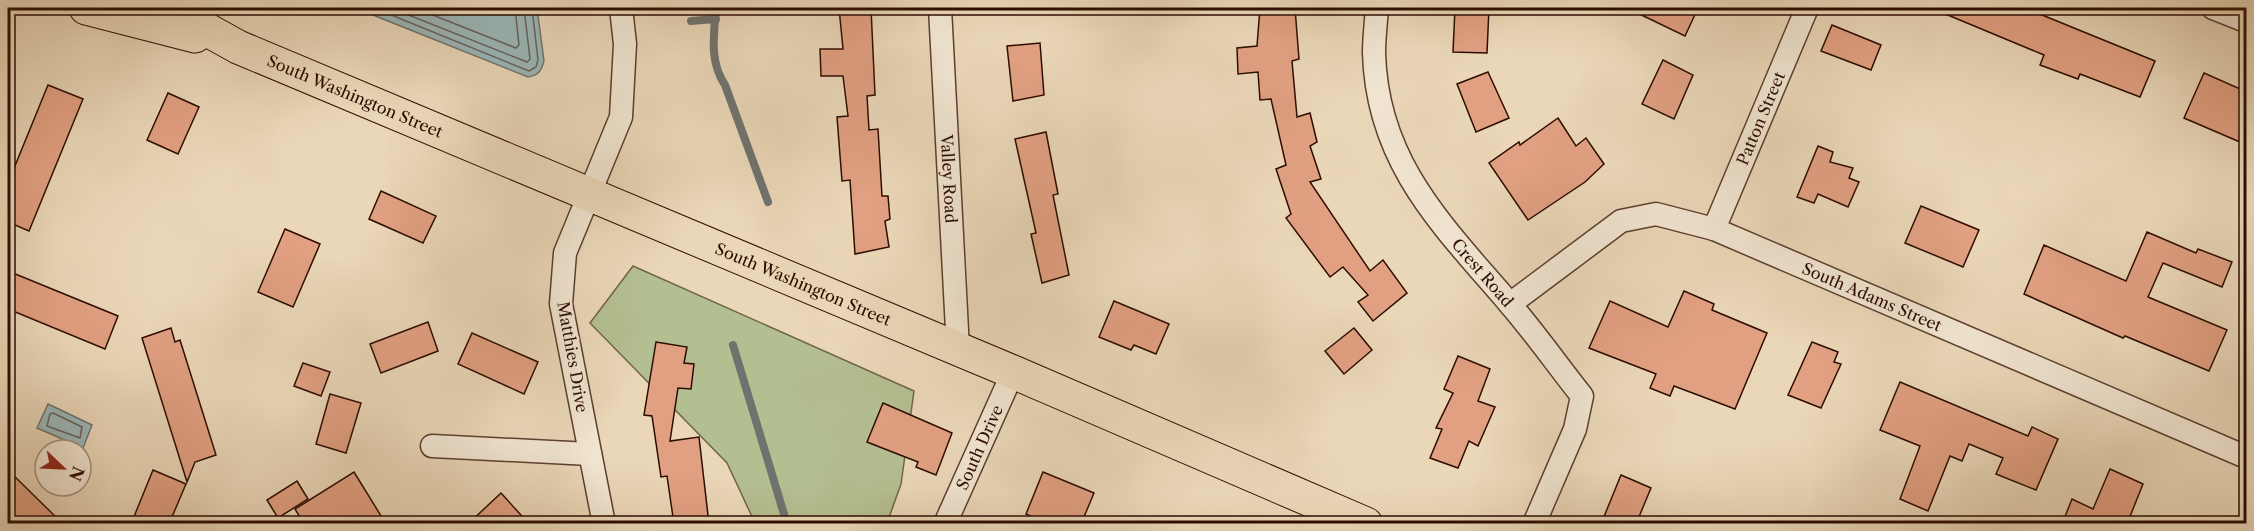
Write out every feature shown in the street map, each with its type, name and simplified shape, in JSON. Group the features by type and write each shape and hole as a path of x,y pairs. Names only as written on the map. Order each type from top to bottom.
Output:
{"main road":[{"name":"South Washington Street","path":"86,8 238,46"},
{"name":"South Washington Street","path":"168,8 238,46 1013,372 1366,524"}],"street":[{"name":"Matthies Drive","path":"604,524 561,304 565,253 587,193 621,117 626,44 621,8"},
{"name":"Valley Road","path":"940,8 958,350"},
{"name":"Crest Road","path":"1377,8 1374,53 1381,105 1396,153 1420,196 1453,241 1510,304 1582,396 1575,429 1534,524"},
{"name":"Patton Street","path":"1714,230 1807,8"},
{"path":"2213,8 2247,21"},
{"name":"South Adams Street","path":"1510,304 1621,221 1656,214 1714,230 2247,457"},
{"name":"South Drive","path":"945,524 1013,372"},
{"path":"432,446 590,454"}],"green space":[{"path":"633,266 914,391 901,484 887,523 755,523 727,463 590,323"}],"water":[{"path":"365,8 537,8 544,61 539,72 528,77 373,15"},
{"path":"48,404 92,425 87,438 60,438 37,428"}],"building":[{"path":"839,8 871,8 875,95 867,96 869,130 878,129 882,196 888,196 890,219 885,221 889,247 855,254 850,180 842,181 837,117 848,116 843,76 821,76 820,49 843,49"},
{"path":"1260,8 1295,8 1299,59 1292,61 1297,117 1310,113 1317,142 1310,146 1321,179 1310,182 1370,271 1383,260 1407,293 1373,321 1358,302 1368,295 1343,267 1330,277 1286,218 1291,214 1276,169 1286,165 1271,99 1260,100 1258,72 1238,74 1237,48 1257,46"},
{"path":"1455,8 1489,8 1487,53 1453,52"},
{"path":"1627,8 1698,8 1685,36"},
{"path":"1931,8 2025,8 2155,61 2140,97 2080,74 2078,79 2040,65 2044,55"},
{"path":"1832,25 1881,45 1871,70 1821,51"},
{"path":"1040,43 1044,95 1013,101 1007,46"},
{"path":"1663,60 1693,75 1674,119 1642,104"},
{"path":"1488,72 1509,118 1476,132 1457,84"},
{"path":"2204,73 2247,92 2247,145 2184,118"},
{"path":"48,85 83,99 29,231 8,222 8,183"},
{"path":"168,93 199,107 178,154 147,140"},
{"path":"1558,118 1576,146 1586,138 1604,164 1585,182 1528,220 1489,163 1519,142 1520,145"},
{"path":"1046,132 1058,194 1053,195 1069,275 1042,283 1031,234 1036,233 1015,139"},
{"path":"1818,146 1833,152 1830,162 1853,168 1849,178 1859,182 1848,207 1818,194 1814,203 1797,197"},
{"path":"381,191 436,216 423,243 369,219"},
{"path":"1921,206 1979,230 1963,267 1905,243"},
{"path":"285,229 320,244 293,307 258,292"},
{"path":"2147,232 2196,253 2198,249 2232,262 2222,287 2163,263 2148,297 2227,330 2209,371 2125,336 2123,338 2024,294 2044,245 2126,281"},
{"path":"8,271 118,316 105,349 8,309"},
{"path":"1684,291 1714,304 1712,310 1767,333 1735,409 1674,386 1670,396 1650,388 1656,374 1589,348 1610,301 1668,327"},
{"path":"1114,301 1169,324 1156,354 1134,345 1131,350 1099,337"},
{"path":"428,322 438,351 381,373 370,344"},
{"path":"171,328 175,342 180,340 216,455 195,462 187,482 142,338"},
{"path":"1354,328 1372,350 1344,374 1325,351"},
{"path":"472,333 538,362 524,394 458,364"},
{"path":"656,342 687,347 684,363 694,364 691,389 678,388 670,441 699,437 709,524 674,524 667,476 661,477 652,416 644,415"},
{"path":"1812,342 1838,352 1834,362 1841,364 1821,408 1788,395"},
{"path":"1458,356 1490,369 1478,401 1495,407 1478,446 1469,441 1458,468 1430,458 1442,429 1436,428 1453,393 1444,389"},
{"path":"303,363 330,372 321,396 294,386"},
{"path":"1900,382 2028,436 2032,427 2058,439 2036,490 1996,474 2003,458 1969,444 1962,461 1950,456 1928,511 1900,499 1920,446 1880,430"},
{"path":"330,394 361,403 346,453 316,444"},
{"path":"883,403 952,433 936,475 916,467 918,462 867,442"},
{"path":"2110,469 2143,484 2127,524 2062,524 2072,499 2093,509"},
{"path":"8,470 33,495 33,498 37,498 63,524 8,524"},
{"path":"153,470 186,484 169,524 131,524"},
{"path":"354,472 386,524 304,524 295,509"},
{"path":"1043,472 1094,493 1081,524 1049,524 1026,514"},
{"path":"1621,475 1651,488 1636,524 1601,524"},
{"path":"297,481 308,499 278,518 267,500"},
{"path":"501,493 529,524 468,524"}],"waterway":[{"path":"716,8 714,48 717,67 768,202"},
{"path":"691,21 716,19"},
{"path":"733,345 787,524"}]}
